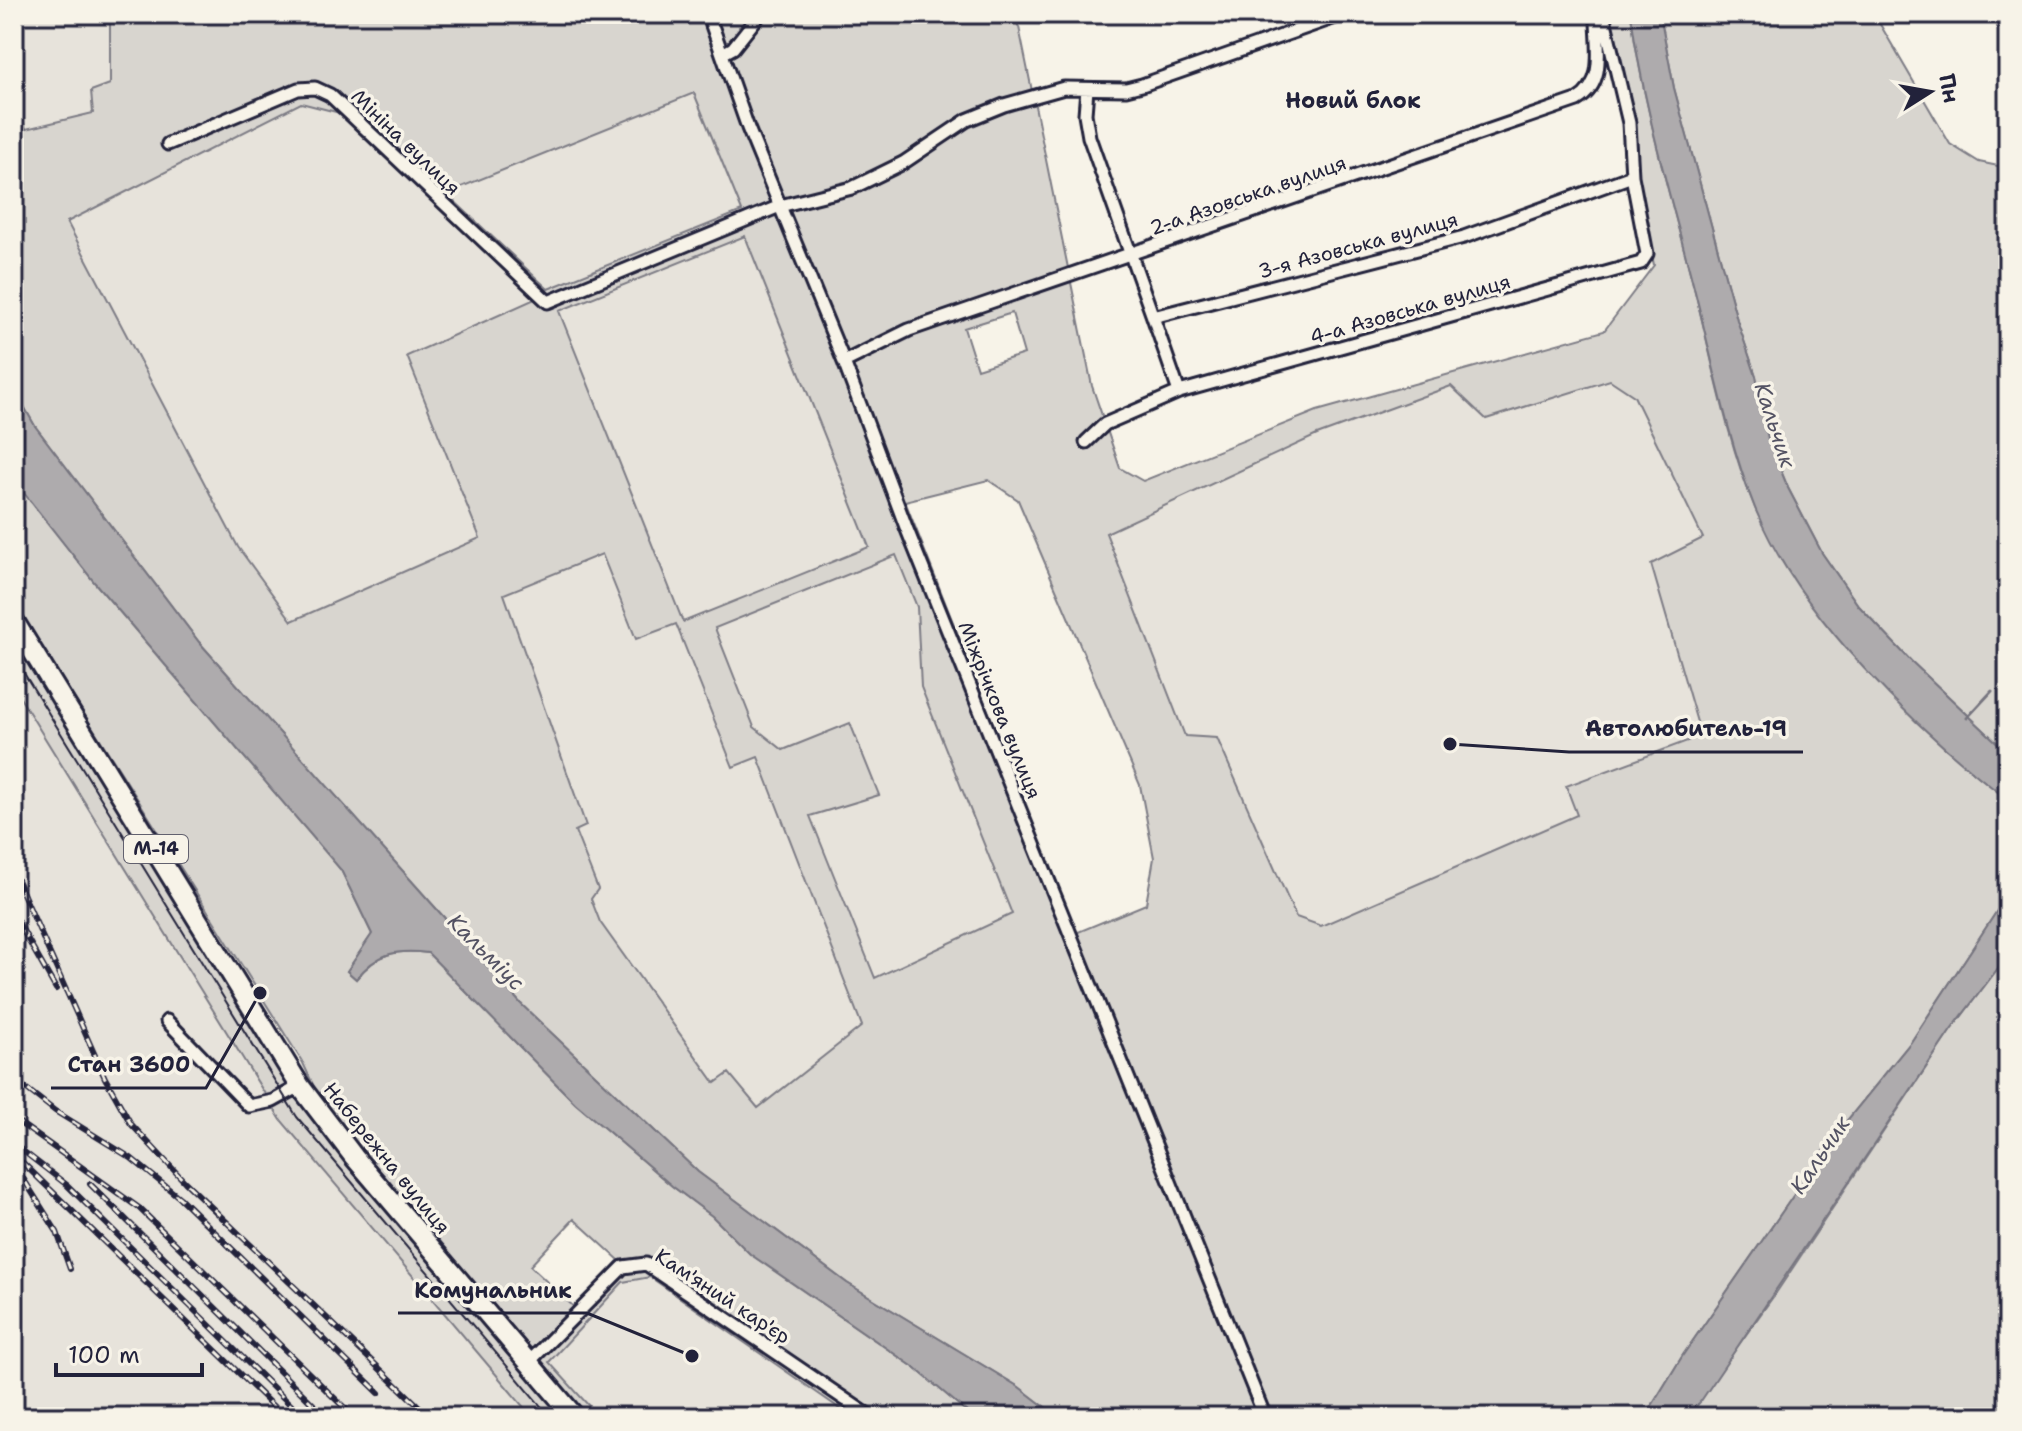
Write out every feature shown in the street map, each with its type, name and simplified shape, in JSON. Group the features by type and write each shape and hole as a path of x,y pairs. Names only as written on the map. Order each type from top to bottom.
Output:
{"highway":[{"name":"Набережна вулиця","path":"14,621 300,1086 362,1167 575,1417"}],"street":[{"name":"Міжрічкова вулиця","path":"708,14 906,527 1265,1417"},
{"path":"722,54 733,48 760,14"},
{"path":"780,206 852,188 903,163 967,120 1004,105 1055,90 1126,89 1142,85 1344,14"},
{"name":"2-а Азовська вулиця","path":"844,362 909,330 1577,100 1591,89 1598,73 1597,14"},
{"path":"1603,14 1629,123 1632,176"},
{"name":"Мініна вулиця","path":"168,144 298,89 320,90 330,95 548,302 780,206"},
{"path":"1087,89 1085,114 1089,137 1179,392"},
{"name":"4-а Азовська вулиця","path":"1086,442 1105,424 1179,392 1634,267 1647,254 1632,176"},
{"name":"3-я Азовська вулиця","path":"1153,317 1464,237 1632,176"},
{"path":"167,1021 214,1074 249,1106 265,1105 300,1086"},
{"name":"Кам'яний кар'єр","path":"529,1362 623,1267 646,1264 871,1417"}],"shaded area":[{"path":"14,14 110,14 110,84 94,113 26,129 14,101"},
{"path":"110,14 1011,14 1019,27 1092,386 1120,468 1143,481 1317,411 1604,331 1654,265 1636,178 1638,148 1616,38 1604,14 1631,14 1657,148 1727,424 1755,508 1814,598 1863,662 1946,748 2008,800 2008,894 1911,1042 1836,1134 1683,1355 1645,1417 1058,1417 1019,1387 847,1283 698,1172 522,1005 199,642 35,426 14,389 14,101 26,129 93,113 91,91 110,84","holes":["694,93 742,211 548,289 449,196 456,189","301,103 340,113 535,299 407,356 480,538 292,621 238,547 67,222","745,236 869,547 683,622 559,311","1012,313 1024,354 977,369 964,328","1610,380 1634,396 1703,538 1651,564 1701,736 1566,786 1577,815 1321,926 1296,917 1217,738 1185,736 1106,533 1317,435 1451,386 1486,419","988,480 1018,500 1140,785 1154,858 1146,904 1076,933 905,501","602,554 636,639 676,624 733,767 758,757 862,1026 758,1108 729,1073 715,1083 600,922 591,899 598,889 575,831 586,826 504,594","896,555 917,607 921,687 1012,914 875,978 810,816 879,795 850,723 783,750 754,727 715,628"]},
{"path":"1631,14 1660,14 1674,88 1737,320 1756,376 1768,439 1788,488 1822,553 1858,605 1911,661 2008,753 2008,800 1900,706 1830,629 1800,589 1755,508 1728,424 1657,148"},
{"path":"1660,14 1874,14 1950,144 1979,162 2008,168 2008,753 1911,661 1858,605 1822,553 1788,488 1768,439 1756,376 1737,320 1674,88"},
{"path":"695,93 742,212 547,290 449,196 456,189"},
{"path":"301,103 340,113 535,299 407,356 480,538 292,621 238,547 67,222"},
{"path":"745,236 869,547 683,622 559,311"},
{"path":"1611,380 1634,396 1703,538 1651,564 1702,736 1566,786 1577,815 1321,926 1296,917 1218,738 1186,736 1106,533 1317,435 1452,386 1486,419"},
{"path":"14,389 35,426 199,642 522,1005 698,1172 847,1283 1019,1387 1058,1417 973,1417 915,1368 750,1254 712,1216 575,1103 428,953 396,953 379,958 356,979 347,971 372,934 341,870 95,583 16,483"},
{"path":"14,479 95,583 341,870 372,934 347,971 356,979 379,958 396,953 428,953 575,1103 712,1216 750,1254 915,1368 973,1417 852,1417 650,1277 623,1282 549,1362 599,1417 587,1417 321,1102 303,1063 14,602","holes":["574,1219 619,1260 575,1308 530,1266"]},
{"path":"602,554 636,639 676,624 733,766 758,757 862,1026 758,1108 729,1074 715,1083 600,922 591,898 598,889 574,830 586,825 503,594"},
{"path":"896,555 917,607 921,687 1012,914 875,979 810,816 850,724 783,750 754,727 715,628"},
{"path":"14,637 307,1113 562,1417 532,1417 281,1120 14,688"},
{"path":"14,688 281,1120 532,1417 14,1417"},
{"path":"2008,894 2008,955 1951,1030 1701,1401 1687,1417 1645,1417 1683,1355 1836,1134 1911,1042"},
{"path":"2008,955 2008,1417 1687,1417 1778,1290 1951,1030"},
{"path":"650,1277 852,1417 599,1417 548,1362 623,1281"}],"waterway":[{"path":"2002,680 2008,674"},
{"path":"1967,718 1992,691"}],"tram line":[{"path":"14,657 297,1117 550,1417"}],"railway":[{"path":"14,873 105,1078 131,1124 185,1182 430,1417"},
{"path":"14,915 56,989"},
{"path":"14,1079 55,1111 131,1158 180,1198 379,1393"},
{"path":"14,1119 139,1208 354,1417"},
{"path":"14,1144 67,1185 303,1417"},
{"path":"23,1163 284,1417"},
{"path":"16,1167 57,1232 70,1269"},
{"path":"90,1184 326,1417"}],"place":[{"name":"Автолюбитель-19","path":"1450,744"},
{"name":"Стан 3600","path":"260,993"},
{"name":"Комунальник","path":"692,1356"}],"district":[{"name":"Новий блок","path":"1353,100"}],"water label":[{"name":"Кальчик","path":"1775,425"},
{"name":"Кальміус","path":"486,952"},
{"name":"Кальчик","path":"1820,1155"}]}
